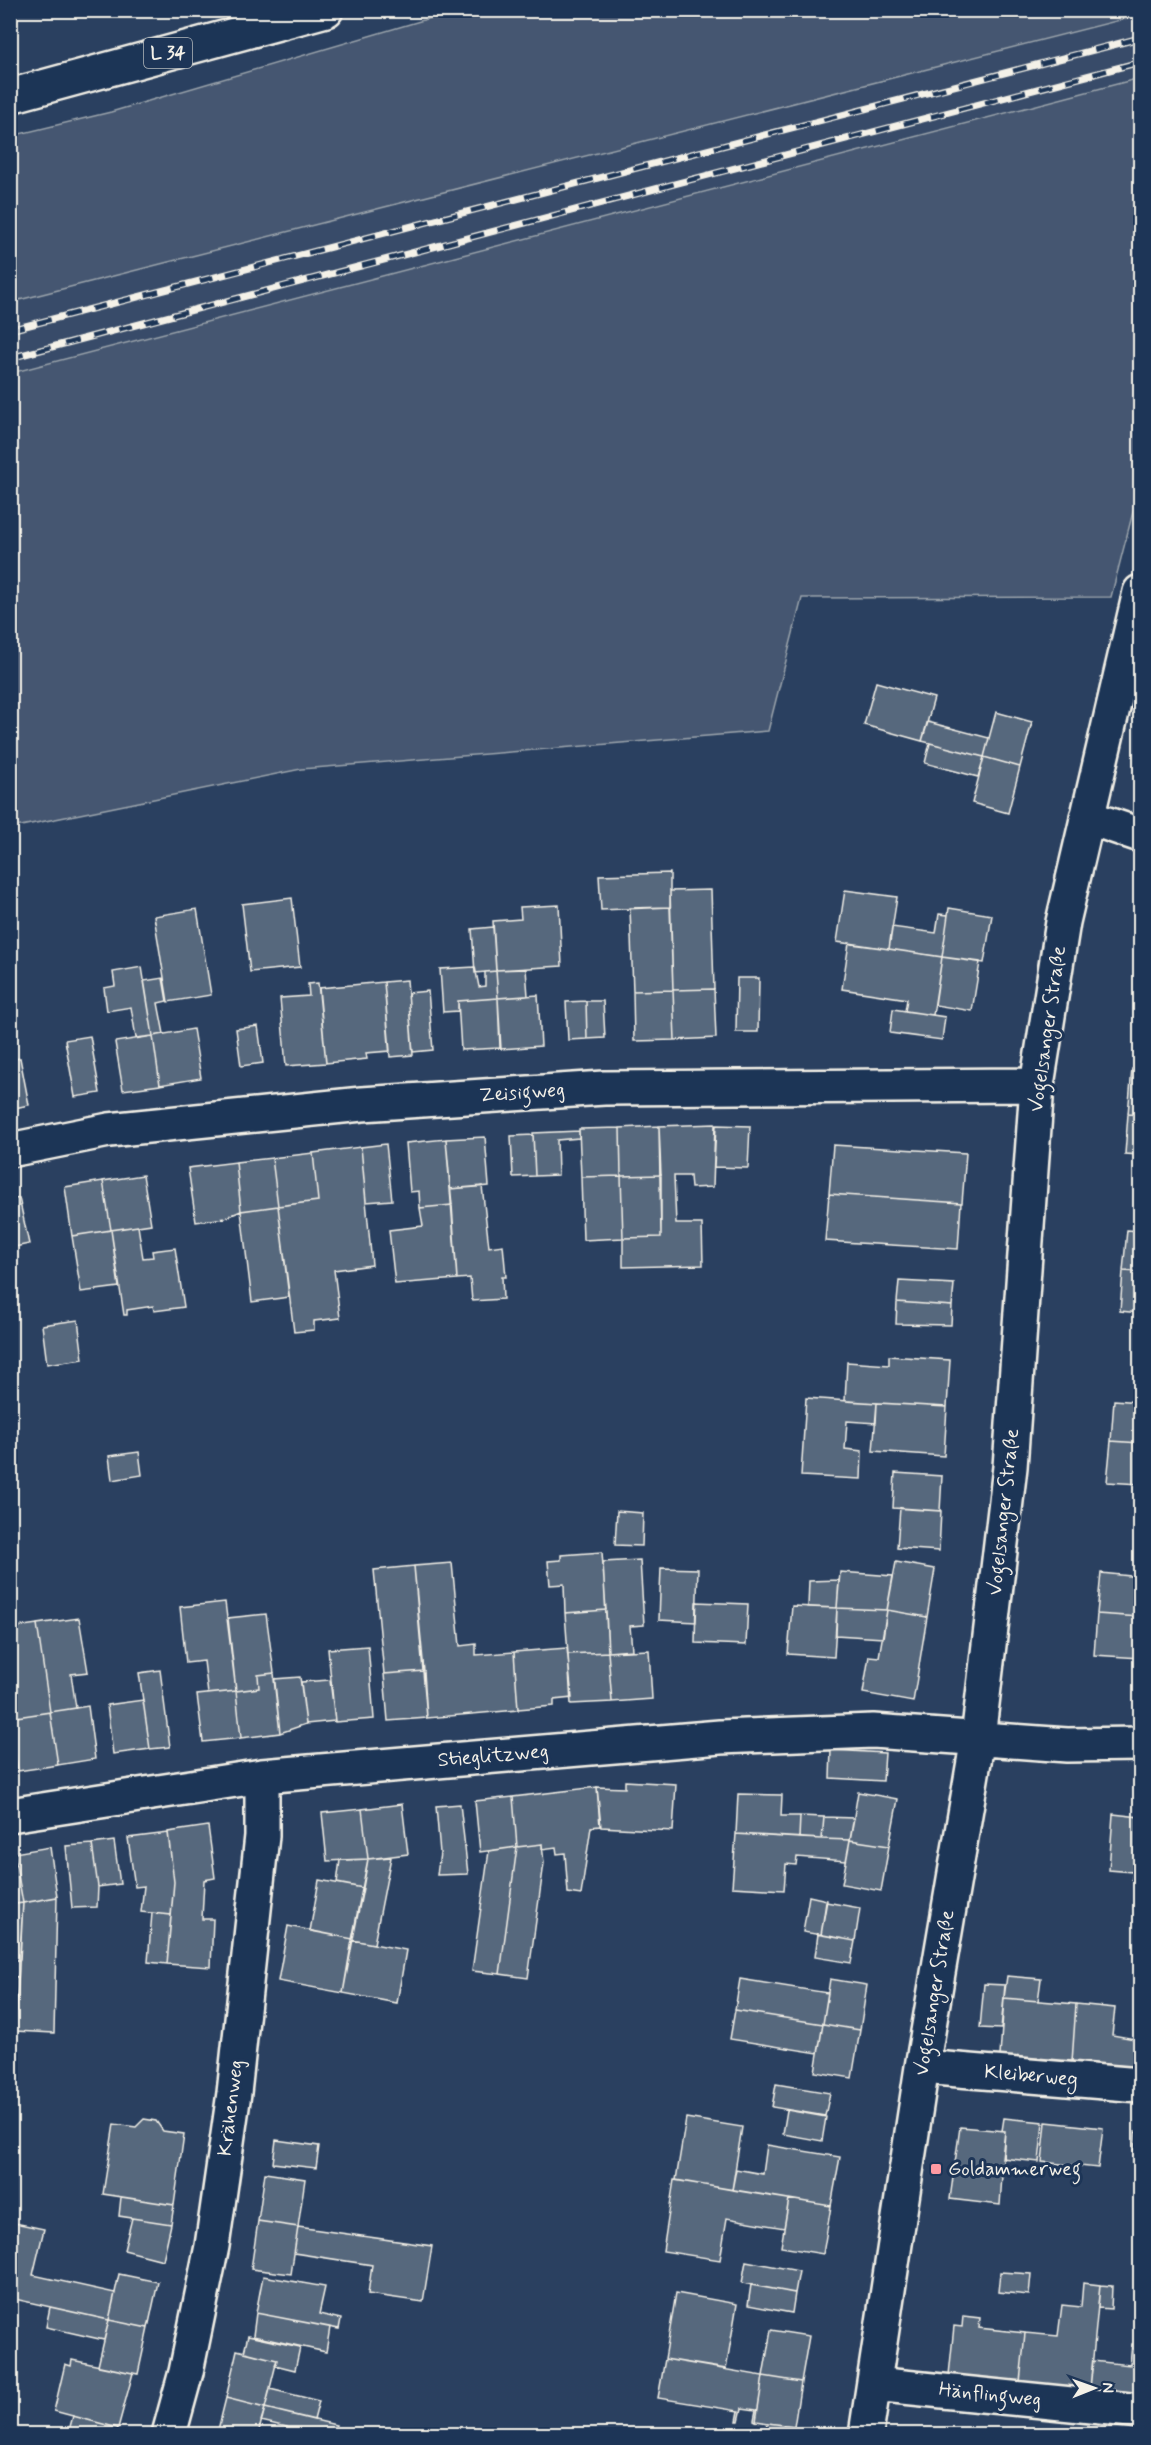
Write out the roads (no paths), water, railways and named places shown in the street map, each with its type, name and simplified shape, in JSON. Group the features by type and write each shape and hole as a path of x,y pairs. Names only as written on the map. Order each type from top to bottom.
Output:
{"main road":[{"name":"L 34","path":"10,96 326,10"},
{"name":"Vogelsanger Straße","path":"866,2434 922,2067 978,1738 1010,1467 1037,1085 1063,922 1140,592"},
{"path":"1088,817 1140,835"},
{"name":"Zeisigweg","path":"10,1150 109,1130 362,1104 604,1088 1037,1085"},
{"name":"Stieglitzweg","path":"10,1815 262,1776 720,1737 873,1731 978,1738"},
{"path":"978,1738 1067,1745 1140,1744"},
{"name":"Krähenweg","path":"169,2434 186,2372 212,2246 229,2128 262,1836 262,1776"},
{"name":"Kleiberweg","path":"922,2067 1140,2085"},
{"name":"Hänflingweg","path":"874,2384 1140,2411"}],"railway":[{"path":"10,330 1140,38"},
{"path":"10,358 1140,62"}],"place":[{"name":"Goldammerweg","path":"936,2169"}]}
